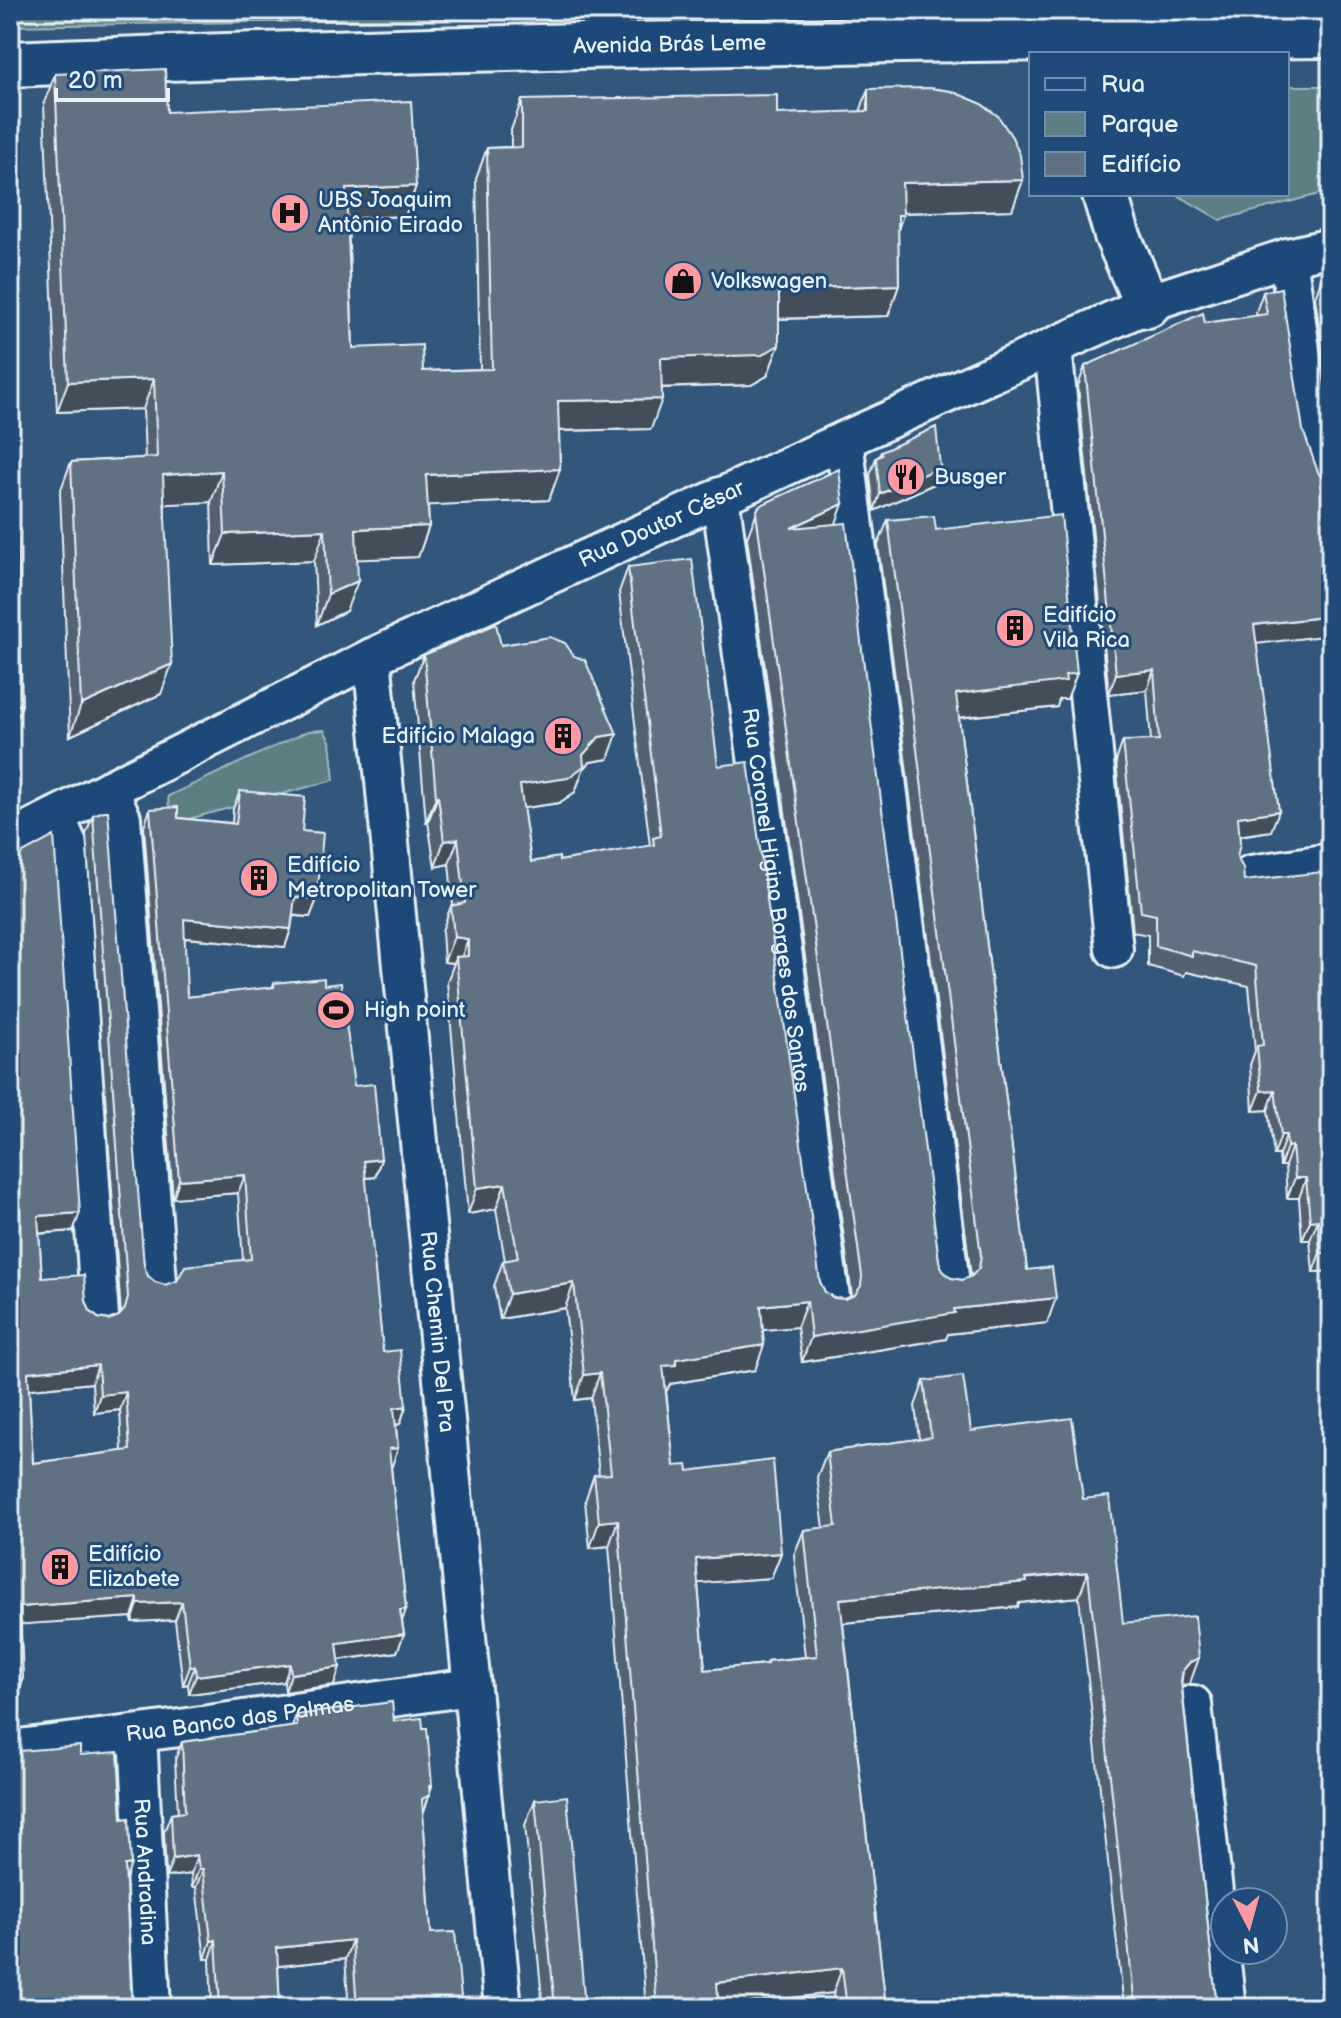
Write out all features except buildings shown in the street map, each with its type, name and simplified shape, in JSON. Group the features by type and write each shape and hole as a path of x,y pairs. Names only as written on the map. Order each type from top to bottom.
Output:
{"main road":[{"name":"Avenida Brás Leme","path":"10,64 308,52 1021,49 1331,35"},
{"path":"1106,196 1117,235 1147,305"}],"street":[{"name":"Rua Doutor César","path":"10,839 372,657 844,440 1147,305 1288,257 1331,247"},
{"path":"1288,257 1310,415 1331,485"},
{"path":"1053,348 1114,949"},
{"path":"844,440 951,1284"},
{"name":"Rua Coronel Higino Borges dos Santos","path":"720,496 832,1304"},
{"name":"Rua Chemin Del Pra","path":"372,657 503,2008"},
{"path":"109,789 122,818 158,1282"},
{"path":"56,816 68,844 100,1317"},
{"path":"1251,874 1331,862"},
{"name":"Rua Banco das Palmas","path":"10,1749 471,1687"},
{"path":"1193,1704 1227,2008"},
{"name":"Rua Andradina","path":"138,1734 152,2008"}],"green space":[{"path":"10,10 984,10 10,26"},
{"path":"1289,86 1331,86 1331,191 1220,220 1179,196 1289,196"},
{"path":"324,730 330,741 334,780 170,824 168,796 308,731"}],"place":[{"name":"UBS Joaquim Antônio Eirado","path":"290,213"},
{"name":"Volkswagen","path":"683,281"},
{"name":"Busger","path":"906,477"},
{"name":"Edifício Vila Rica","path":"1015,628"},
{"name":"Edifício Malaga","path":"563,736"},
{"name":"Edifício Metropolitan Tower","path":"259,878"},
{"name":"High point","path":"336,1010"},
{"name":"Edifício Elizabete","path":"60,1567"}]}
